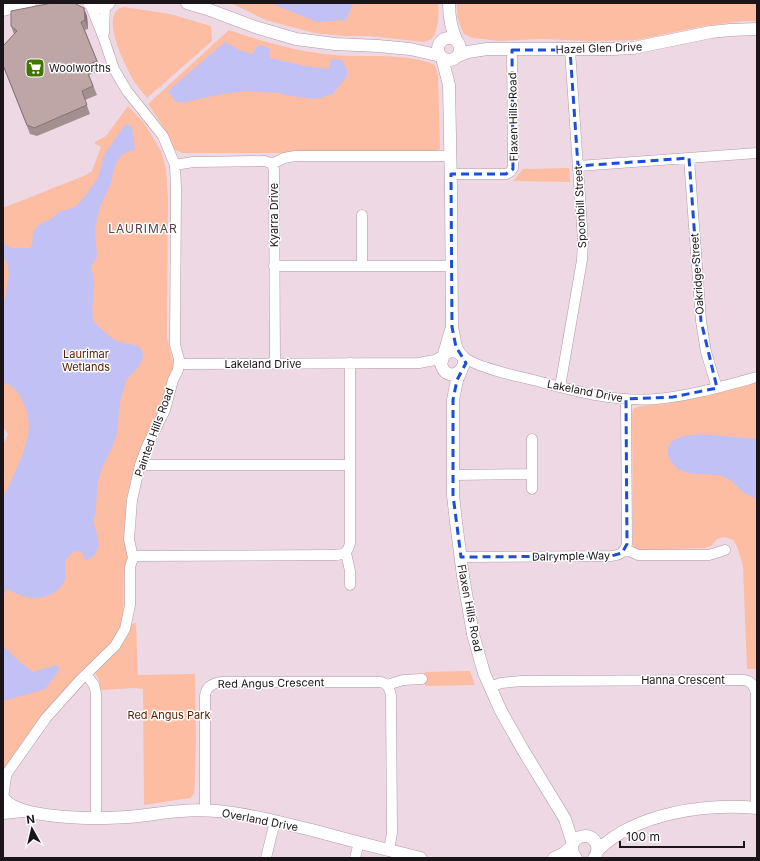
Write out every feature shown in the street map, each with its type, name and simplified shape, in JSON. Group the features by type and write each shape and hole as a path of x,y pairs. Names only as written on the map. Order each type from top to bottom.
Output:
{"street":[{"path":"3,10 30,3"},
{"name":"Hazel Glen Drive","path":"187,3 207,9 255,28 296,39 335,44 410,49 449,57 488,49 570,50 633,48 711,32 757,29"},
{"path":"90,4 97,8 108,4"},
{"name":"Painted Hills Road","path":"3,801 4,778 33,736 46,718 86,674 115,646 125,629 130,605 130,567 133,556 129,539 134,490 140,465 147,446 165,410 179,364 176,345 175,166 164,136 135,101 121,81 112,62 90,4"},
{"name":"Painted Hills Road","path":"104,39 108,4"},
{"path":"449,7 452,30 460,47 449,57"},
{"path":"443,363 451,374 454,374 461,363 452,327 449,85 454,68 449,57 438,50 449,7"},
{"path":"441,40 449,37 456,40"},
{"name":"Hazel Glen Drive","path":"410,49 430,46 441,40"},
{"name":"Hazel Glen Drive","path":"456,40 488,49"},
{"name":"Flaxen Hills Road","path":"451,174 506,174 513,168 512,50"},
{"name":"Spoonbill Street","path":"560,387 583,247 570,50"},
{"path":"578,166 757,154"},
{"path":"175,166 186,163 201,162 265,161 272,164 284,158 295,156 450,156"},
{"name":"Oakridge Street","path":"689,158 701,321 706,352 717,388"},
{"name":"Kyarra Drive","path":"272,164 274,170 275,364"},
{"path":"362,214 362,266"},
{"path":"274,266 452,266"},
{"path":"443,363 452,327"},
{"path":"443,363 450,351 454,351 461,363"},
{"path":"350,363 350,543 346,553 350,571 350,585"},
{"name":"Flaxen Hills Road","path":"443,363 449,380 453,400"},
{"name":"Lakeland Drive","path":"179,364 443,363"},
{"name":"Flaxen Hills Road","path":"461,363 456,380 453,400 453,475 456,522 473,634 484,673 508,724 566,819 577,830 589,837"},
{"name":"Lakeland Drive","path":"461,363 485,367 600,396 626,399 655,399 673,397 717,388 757,377"},
{"name":"Dalrymple Way","path":"461,557 611,556 622,553 625,549 627,538 626,399"},
{"path":"532,439 532,489"},
{"path":"140,465 350,465"},
{"path":"453,475 532,474"},
{"path":"625,549 638,555 709,555 725,550"},
{"path":"133,556 334,556 346,553"},
{"path":"86,674 94,685 96,693 96,818"},
{"name":"Red Angus Crescent","path":"205,810 205,691 213,684 222,682 381,682 387,685 403,680 422,679"},
{"name":"Hanna Crescent","path":"490,687 503,683 530,681 742,680 755,682 757,808"},
{"path":"387,685 390,691 391,704 392,833 389,850"},
{"name":"Overland Drive","path":"3,801 24,811"},
{"path":"554,858 563,854 578,838 618,833 649,820 698,809 731,806 757,808"},
{"name":"Overland Drive","path":"3,813 24,811 77,818 126,818 181,811 205,810 239,813 420,858"},
{"name":"Flaxen Hills Road","path":"566,819 573,854 576,858"},
{"path":"266,858 275,821"},
{"path":"596,855 618,833"},
{"path":"589,837 596,843 596,855"},
{"path":"355,858 359,842"}],"highlighted area":[{"path":"512,50 570,50 578,166 689,158 701,321 717,388 673,397 626,399 627,544 622,553 611,556 461,557 453,495 453,400 457,380 466,363 456,347 452,327 451,174 506,174 513,169"}],"green space":[{"path":"231,3 438,3 438,17 436,30 432,39 424,42 369,36 345,36 314,33 266,20"},
{"path":"457,3 757,3 757,21 744,21 704,26 636,40 589,41 541,39 500,41 473,38 464,34 458,19"},
{"path":"124,7 170,14 211,26 212,41 147,98 130,74 116,41 113,29 113,19 116,11"},
{"path":"229,30 308,52 347,56 412,58 435,65 438,75 440,149 431,153 183,153 175,150 164,128 148,104"},
{"name":"Laurimar Wetlands","path":"128,106 144,123 152,136 161,151 166,168 168,199 167,337 174,366 168,380 164,398 142,446 133,471 126,500 124,540 128,556 124,571 123,617 119,632 3,776 3,445 8,434 3,427 3,208 86,175 92,171 101,147 95,144 95,142 106,136"},
{"path":"569,168 570,182 513,181 523,169"},
{"path":"757,382 757,669 747,669 743,566 737,546 733,540 725,537 717,539 711,546 705,548 640,550 634,548 632,414 633,409 637,407 678,402"},
{"name":"Red Angus Park","path":"136,623 138,675 195,674 195,780 194,794 190,798 144,805 143,689 101,690 99,680 95,673 121,645 132,624"},
{"path":"470,671 475,685 425,686 425,672"}],"water":[{"path":"270,3 353,3 346,20 317,22"},
{"path":"225,42 239,50 252,54 258,45 269,48 270,58 305,66 329,69 331,59 342,60 347,70 347,76 333,94 316,99 278,93 246,91 222,94 181,103 175,101 168,91"},
{"path":"128,124 132,127 135,149 123,154 117,161 111,183 100,207 97,219 95,230 97,257 91,266 94,281 92,313 94,321 111,337 117,341 139,347 143,354 142,360 137,369 125,382 121,397 116,435 99,479 95,517 93,519 99,542 97,552 87,560 84,558 82,552 74,551 69,556 65,564 66,574 64,582 60,587 49,595 29,598 15,593 3,586 3,497 22,456 28,436 29,424 27,411 19,394 11,386 3,382 3,303 9,274 7,263 3,256 3,245 5,244 11,248 30,248 32,245 33,232 41,223 50,220 59,212 75,207 98,178 104,155 125,125"},
{"path":"699,434 757,439 757,499 743,492 727,478 713,475 691,474 684,472 672,463 668,456 668,451 669,445 672,441 680,437"},
{"path":"3,646 33,672 57,665 59,668 58,672 45,689 3,701"}],"building":[{"path":"52,3 74,3 84,8 85,20 81,22 97,61 85,66 93,86 82,91 87,105 34,128 27,125 3,65 3,46 17,31 11,26 11,11"}],"waterway":[{"path":"3,593 6,588"}],"place":[{"name":"Woolworths","path":"35,68"}],"district":[{"name":"LAURIMAR","path":"143,229"}]}
